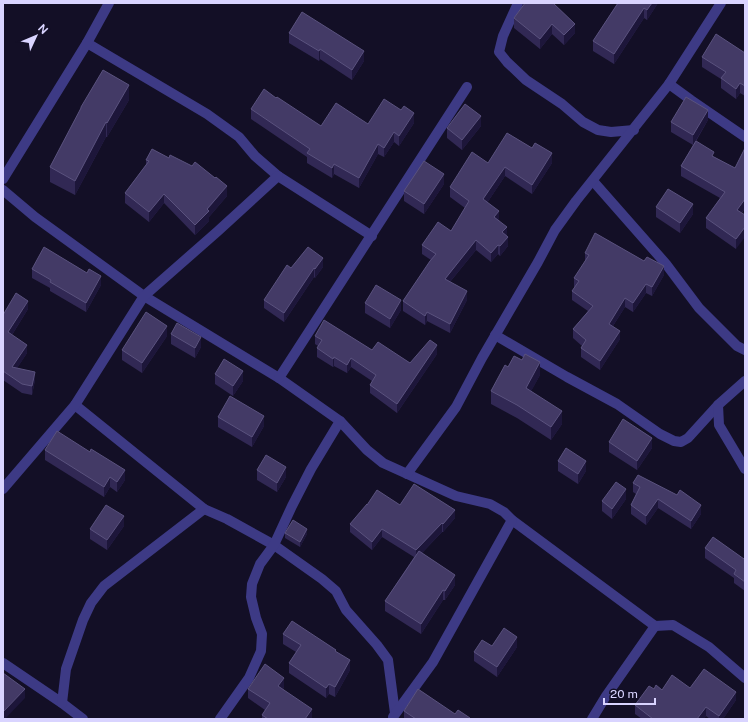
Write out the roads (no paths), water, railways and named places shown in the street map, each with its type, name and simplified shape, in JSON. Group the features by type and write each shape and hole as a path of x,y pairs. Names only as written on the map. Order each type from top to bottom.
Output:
{"street":[{"path":"3,179 87,43 109,3"},
{"path":"518,3 503,36 499,52 507,62 526,80 562,104 583,122 598,130 611,132 634,130"},
{"path":"407,474 456,407 555,230 576,201 634,130 669,84 721,3"},
{"path":"87,43 207,114 239,137 255,156 278,176 372,236"},
{"path":"669,84 745,137"},
{"path":"279,378 467,87"},
{"path":"3,489 75,405 144,296 278,176"},
{"path":"593,181 666,264 699,308 737,346 745,350"},
{"path":"3,190 35,217 144,296 279,378 340,420 367,450 383,463 456,496 490,504 504,512 512,520 655,626 673,625 709,647 745,678"},
{"path":"495,336 617,404 660,434 674,441 681,442 688,438 718,405 745,381"},
{"path":"75,405 204,509 274,545 322,579 336,591 346,610 377,645 388,660 394,716"},
{"path":"718,405 719,425 745,469"},
{"path":"220,719 249,678 261,651 262,634 256,618 252,597 252,584 260,564 274,545 311,469 340,420"},
{"path":"62,703 66,669 83,620 91,603 104,586 204,509"},
{"path":"394,716 433,662 512,520"},
{"path":"592,719 606,696 655,626"},
{"path":"3,663 83,719"}]}
